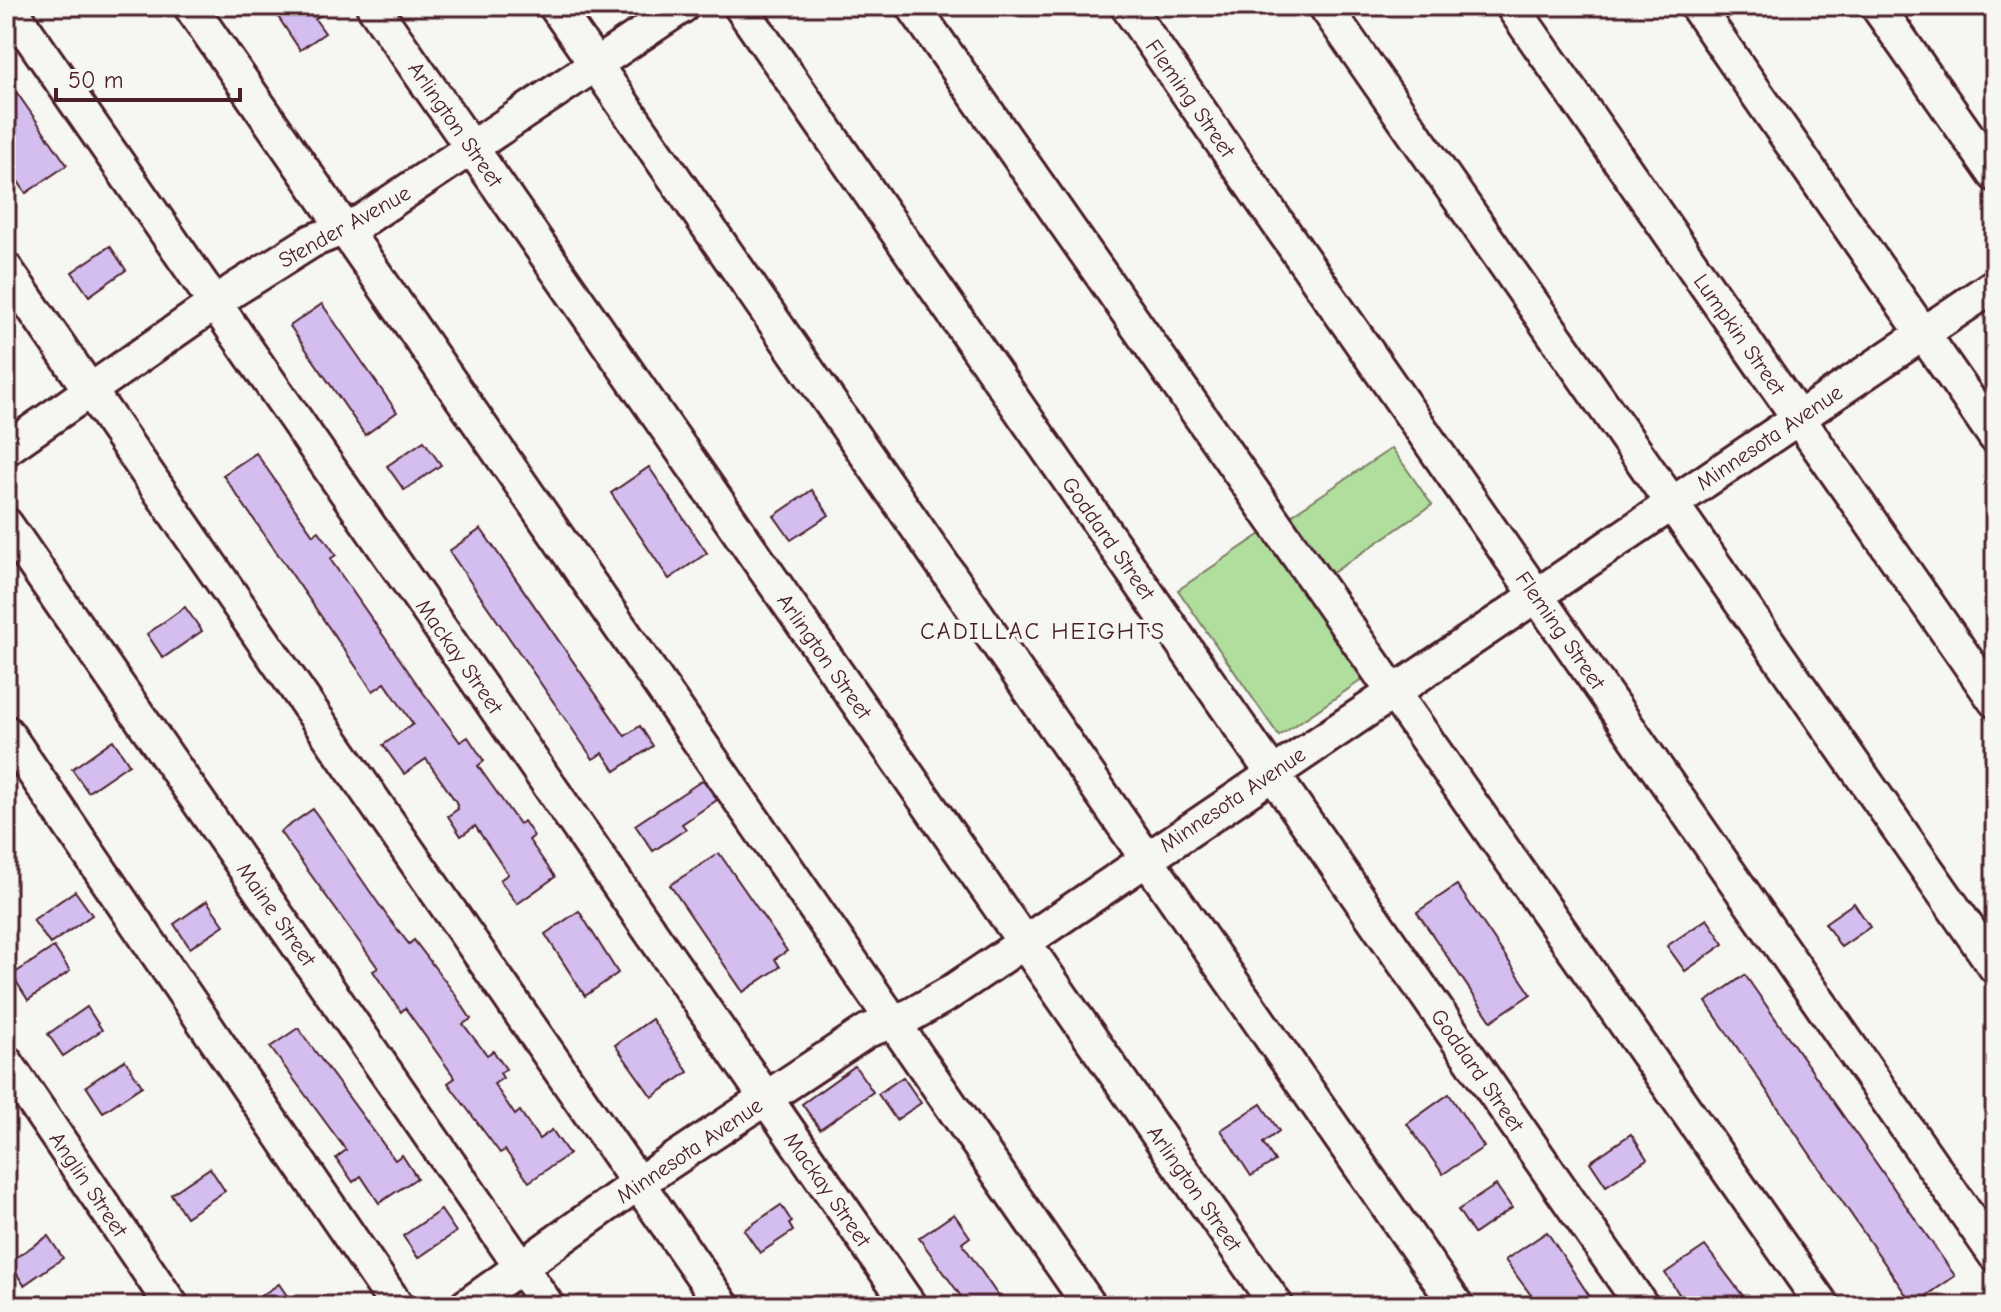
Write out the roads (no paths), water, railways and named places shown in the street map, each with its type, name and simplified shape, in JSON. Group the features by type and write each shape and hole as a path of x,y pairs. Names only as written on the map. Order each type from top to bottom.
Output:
{"street":[{"name":"Mackay Street","path":"9,6 910,1306"},
{"path":"190,6 1090,1306"},
{"name":"Arlington Street","path":"373,6 1277,1306"},
{"path":"555,6 1457,1306"},
{"name":"Stender Avenue","path":"6,449 216,303 312,241 345,229 683,6"},
{"name":"Goddard Street","path":"740,6 1642,1306"},
{"path":"913,6 1823,1306"},
{"name":"Fleming Street","path":"1127,6 1995,1255"},
{"path":"1325,6 1995,967"},
{"name":"Lumpkin Street","path":"1512,6 1995,701"},
{"path":"1696,6 1995,437"},
{"path":"1877,6 1995,175"},
{"path":"6,269 723,1306"},
{"name":"Minnesota Avenue","path":"466,1306 637,1184 867,1031 911,1015 948,994 1022,940 1995,285"},
{"name":"Maine Street","path":"6,524 548,1306"},
{"path":"6,732 397,1306"},
{"name":"Anglin Street","path":"6,1062 172,1306"}],"district":[{"name":"CADILLAC HEIGHTS","path":"1043,631"}]}
